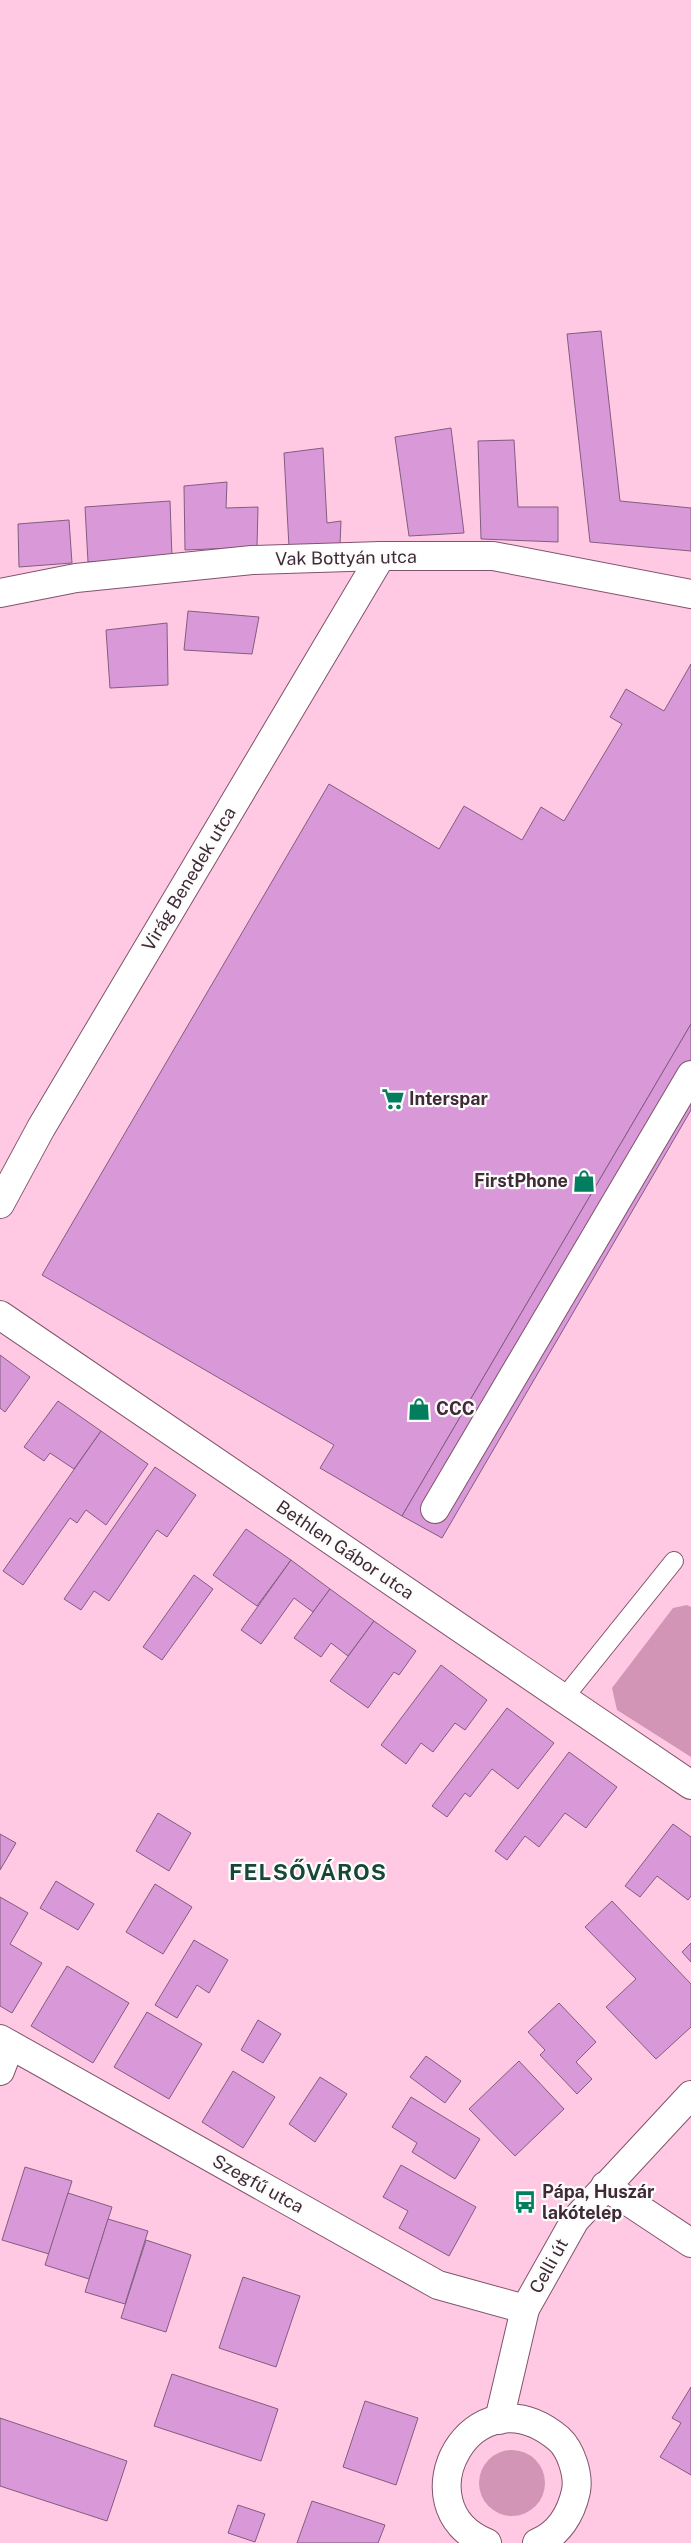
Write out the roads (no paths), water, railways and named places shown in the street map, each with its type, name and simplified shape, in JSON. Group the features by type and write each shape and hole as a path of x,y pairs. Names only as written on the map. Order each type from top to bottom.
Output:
{"street":[{"name":"Vak Bottyán utca","path":"0,593 76,578 252,560 381,556 493,556 691,594"},
{"name":"Virág Benedek utca","path":"0,1204 41,1128 381,556"},
{"path":"435,1509 691,1075"},
{"name":"Bethlen Gábor utca","path":"0,1315 691,1785"},
{"path":"0,2071 5,2042"},
{"name":"Szegfű utca","path":"5,2042 438,2285 525,2309"},
{"name":"Celli út","path":"499,2420 525,2309 574,2220 691,2095"},
{"path":"605,2186 691,2243"},
{"path":"487,2543 456,2535 446,2484 450,2462 461,2442 478,2427 499,2420 523,2419 545,2428 563,2443 574,2464 577,2488 571,2511 552,2539"}],"lane":[{"path":"564,1699 674,1561"}],"place":[{"name":"Interspar","path":"393,1099"},
{"name":"FirstPhone","path":"584,1181"},
{"name":"CCC","path":"419,1409"},
{"name":"Pápa, Huszár lakótelep","path":"525,2202"}],"district":[{"name":"FELSŐVÁROS","path":"308,1872"}]}
